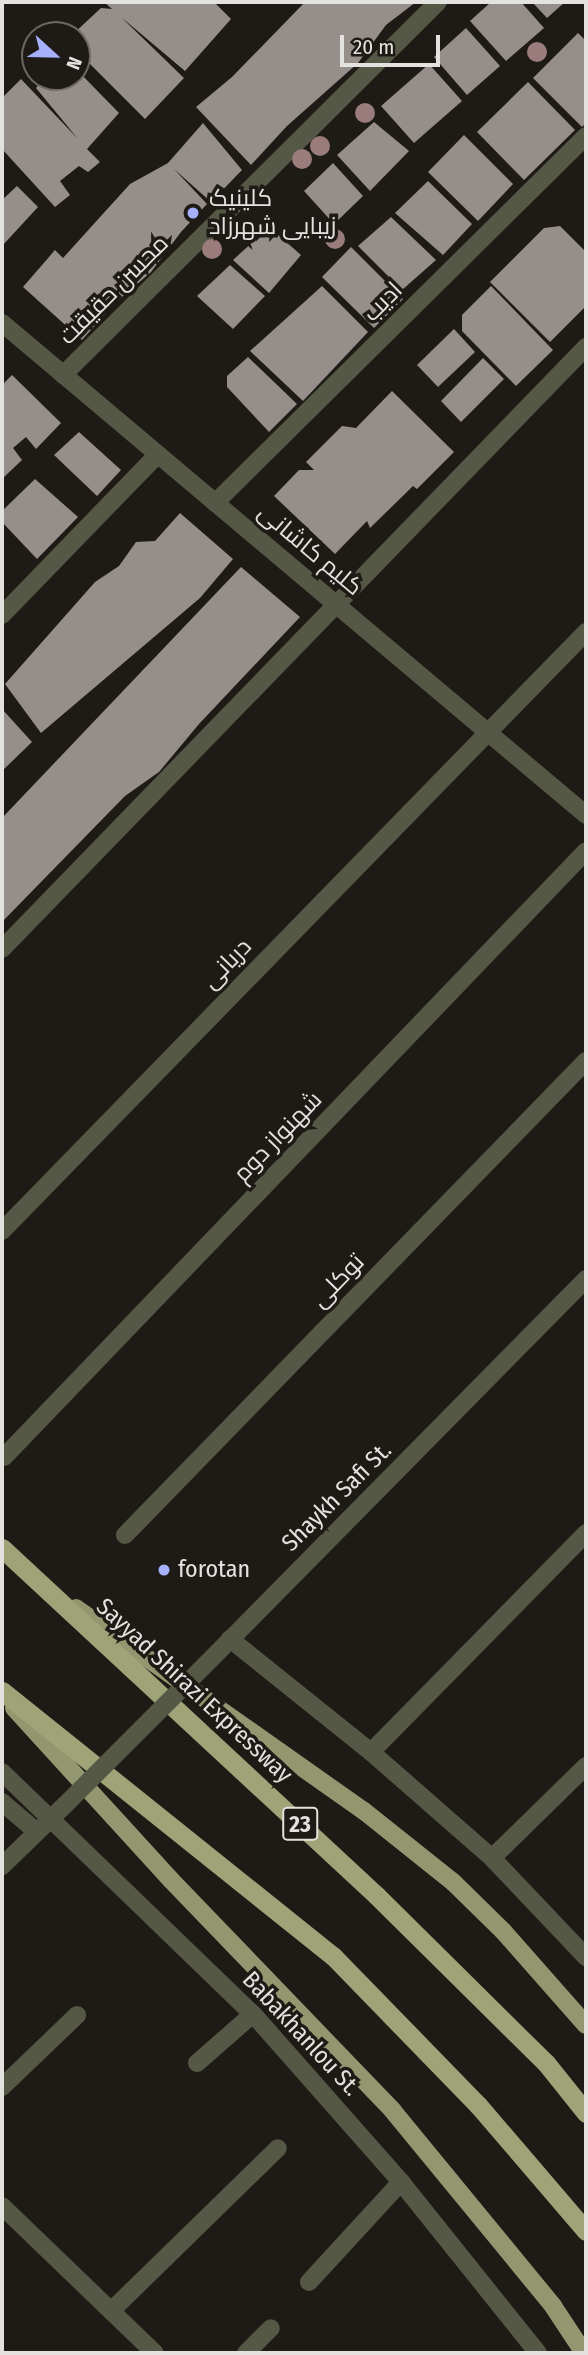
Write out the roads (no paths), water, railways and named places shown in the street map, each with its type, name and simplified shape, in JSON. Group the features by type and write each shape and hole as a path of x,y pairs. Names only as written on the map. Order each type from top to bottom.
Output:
{"highway":[{"name":"Sayyad Shirazi Expressway","path":"2,1548 376,1895 546,2063 586,2113"},
{"path":"2,1693 333,1956 478,2105 586,2231"}],"main road":[{"path":"48,1588 364,1811 443,1874 503,1931 586,2025"},
{"path":"2,1693 172,1880 393,2111 553,2306 583,2353"}],"street":[{"name":"محسن حقیقت","path":"63,375 438,2"},
{"name":"ادیب","path":"215,503 586,136"},
{"name":"کلیم کاشانی","path":"2,325 586,815"},
{"path":"2,949 586,346"},
{"path":"2,615 158,454"},
{"name":"دریانی","path":"2,1231 586,632"},
{"name":"شهنواز دوم","path":"4,1457 586,851"},
{"name":"توکلی","path":"125,1535 586,1061"},
{"name":"Shaykh Safi St.","path":"2,1866 224,1646 586,1279"},
{"path":"371,1752 586,1533"},
{"path":"224,1646 371,1752 492,1858 586,1957"},
{"path":"492,1858 586,1766"},
{"name":"Babakhanlou St.","path":"2,1772 253,2014 401,2182 534,2352"},
{"path":"2,1802 37,1832"},
{"path":"197,2063 253,2014"},
{"path":"2,2087 77,2015"},
{"path":"111,2311 278,2148"},
{"path":"309,2282 401,2182"},
{"path":"3,2209 155,2353"},
{"path":"246,2353 271,2328"}],"place":[{"name":"کلینیک زیبایی شهرزاد","path":"193,213"},
{"name":"forotan","path":"164,1570"}]}
